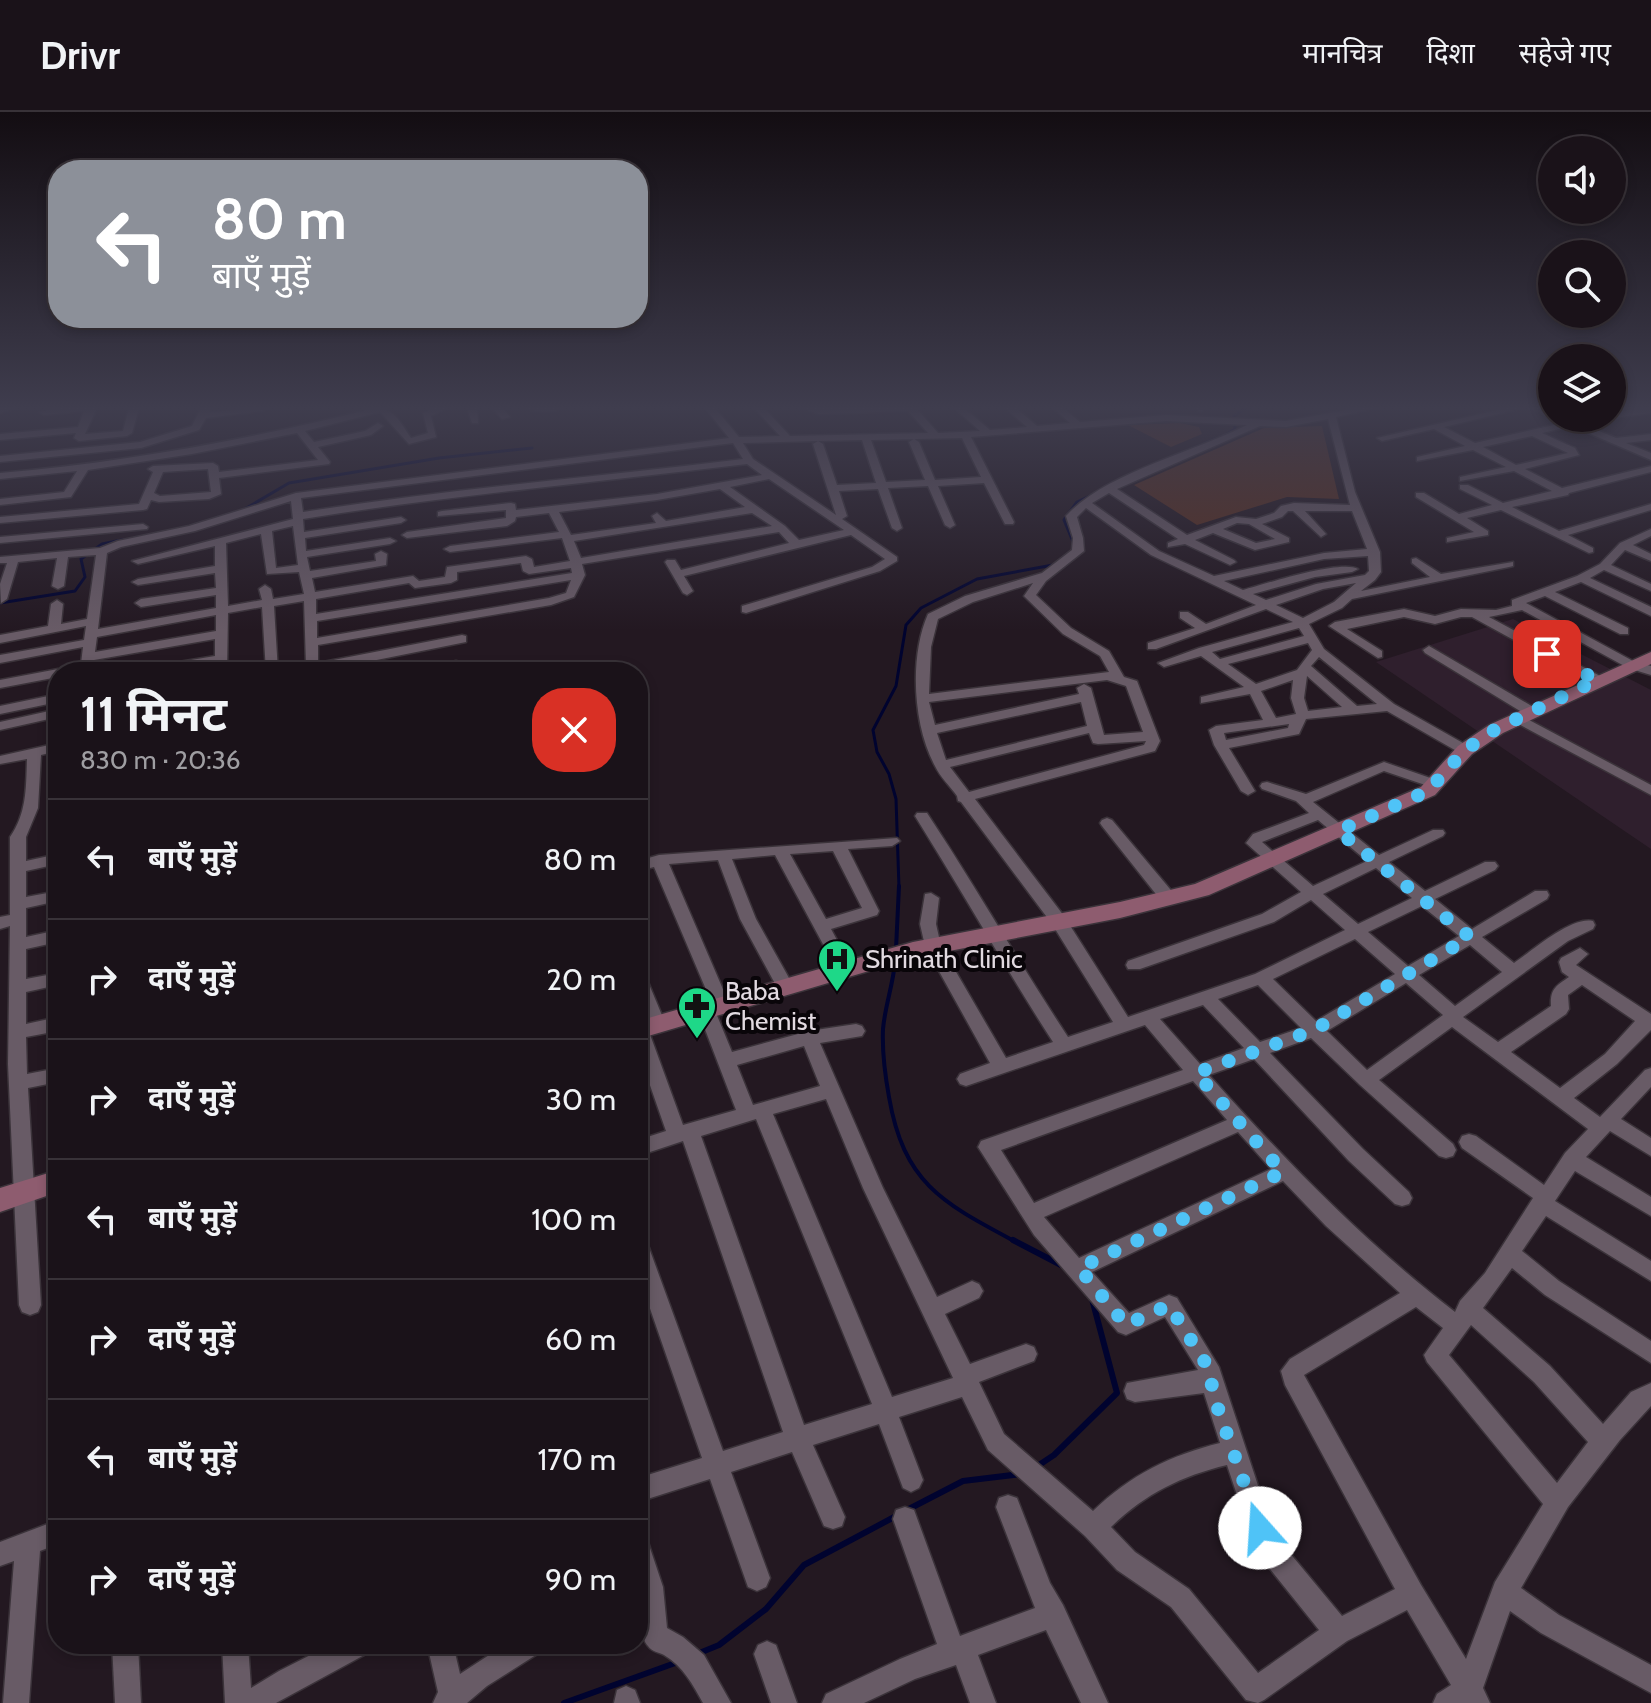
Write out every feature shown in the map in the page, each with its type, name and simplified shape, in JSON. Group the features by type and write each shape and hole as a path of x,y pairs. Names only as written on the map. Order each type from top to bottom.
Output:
{"street":[{"path":"0,502 65,495 76,482"},
{"path":"0,520 143,507 154,482"},
{"path":"149,495 159,499 214,495 218,489 217,482"},
{"path":"0,560 99,551 223,520 296,496 392,482"},
{"path":"0,659 92,632 413,579 415,585 451,580 450,549 442,514 443,482"},
{"path":"138,561 299,519 444,495 574,482"},
{"path":"407,535 507,523 553,510 741,482"},
{"path":"746,609 876,569 893,559 780,482"},
{"path":"829,482 842,516"},
{"path":"831,488 914,482"},
{"path":"930,482 950,525"},
{"path":"990,482 1009,522"},
{"path":"1118,677 1111,659 1067,631 1030,596 1078,551 1078,538 1070,521 1075,511 1129,482"},
{"path":"1349,482 1374,552 1373,574 1351,596"},
{"path":"1467,482 1464,483 1501,507 1589,550"},
{"path":"1542,482 1564,493"},
{"path":"1459,517 1603,482"},
{"path":"0,493 74,485"},
{"path":"881,485 897,528"},
{"path":"723,486 781,528 797,544"},
{"path":"1111,490 1188,541 1230,562"},
{"path":"1420,495 1484,533 1451,540"},
{"path":"296,496 299,536 310,596 313,662"},
{"path":"1085,503 1155,553 1303,622 1319,651 1389,707 1465,750"},
{"path":"442,514 508,505 511,506 522,540"},
{"path":"1253,523 1294,506 1356,508"},
{"path":"1294,506 1321,534"},
{"path":"1557,535 1651,507"},
{"path":"450,549 754,509"},
{"path":"314,642 562,598 574,592 576,567 553,510"},
{"path":"1172,545 1239,519 1285,540 1255,547 1216,530"},
{"path":"299,536 401,520"},
{"path":"0,540 143,527"},
{"path":"266,528 271,572 304,566 390,541"},
{"path":"311,618 470,591 576,567 781,528"},
{"path":"687,591 674,568 853,531"},
{"path":"1642,664 1516,603 1604,566 1624,545 1651,532"},
{"path":"220,541 221,662"},
{"path":"1624,545 1651,558"},
{"path":"88,662 99,551"},
{"path":"1216,579 1324,556 1374,552"},
{"path":"58,586 63,553"},
{"path":"304,566 382,563 381,554"},
{"path":"1,599 14,558"},
{"path":"451,569 526,559 529,571 576,567"},
{"path":"1416,561 1440,579"},
{"path":"1164,663 1303,622 1351,596 1509,564"},
{"path":"1604,566 1651,588"},
{"path":"138,582 222,568"},
{"path":"1245,593 1323,572 1373,574"},
{"path":"1152,646 1205,629 1263,604 1342,579 1373,574"},
{"path":"1049,575 969,599 932,617 925,647 922,707 941,765 1058,920 1125,1026"},
{"path":"1581,578 1651,612"},
{"path":"265,589 271,662"},
{"path":"141,603 222,590"},
{"path":"470,591 477,612"},
{"path":"1544,591 1624,631"},
{"path":"54,629 57,604"},
{"path":"1337,627 1404,613 1435,620 1472,614 1497,614 1523,606"},
{"path":"1317,614 1378,654"},
{"path":"1472,614 1597,680"},
{"path":"1184,615 1205,629"},
{"path":"0,639 54,629 92,632"},
{"path":"104,662 222,634"},
{"path":"1218,663 1312,638"},
{"path":"351,662 462,639"},
{"path":"1429,650 1523,714 1651,791"},
{"path":"1203,651 1254,689 1271,721"},
{"path":"1206,700 1254,689 1303,669 1319,651"},
{"path":"648,1027 715,1010 883,957 1201,890 1437,785 1465,750 1523,714 1597,680 1642,664"},
{"path":"1303,669 1352,709"},
{"path":"1221,745 1291,733 1296,729 1300,717 1296,702 1303,669"},
{"path":"0,684 48,675"},
{"path":"924,699 1082,679 1118,677 1132,684 1153,741 1150,748 963,798"},
{"path":"1079,698 1082,679"},
{"path":"1061,682 1079,698 1097,734 1105,760"},
{"path":"930,730 1079,698"},
{"path":"0,710 48,700"},
{"path":"1248,791 1221,745 1216,730 1352,709 1389,707"},
{"path":"0,726 48,715"},
{"path":"941,765 1097,734 1151,735"},
{"path":"0,760 48,750"},
{"path":"30,1305 12,1196 19,1083 16,868 18,837 25,829 31,806 34,753"},
{"path":"1303,798 1387,766 1437,785"},
{"path":"1267,786 1303,798 1318,815 1514,972"},
{"path":"1318,815 1254,840 1311,893 1497,1052 1559,1099 1651,1148"},
{"path":"922,816 981,907 992,935 1063,1043"},
{"path":"1107,823 1169,899"},
{"path":"1134,965 1268,918 1311,893 1438,833"},
{"path":"648,863 892,841"},
{"path":"820,927 871,911 838,845"},
{"path":"780,850 844,968"},
{"path":"724,857 748,919 785,987"},
{"path":"659,860 715,1010 726,1061 754,1112 813,1241 887,1410 911,1480"},
{"path":"16,868 48,861"},
{"path":"966,1079 1063,1043 1150,1019 1261,978 1356,929 1424,901 1490,866"},
{"path":"1338,1632 1275,1555 1260,1528 1255,1506 1232,1452 1208,1367 1169,1305 1126,1325 1079,1268 1051,1244 988,1147 1314,1030 1541,895"},
{"path":"931,898 923,948 1001,1066"},
{"path":"0,923 18,911 48,900"},
{"path":"1366,1080 1562,937 1587,925"},
{"path":"18,945 48,938"},
{"path":"1559,1099 1611,1059 1649,1021 1580,978 1566,965 1580,954"},
{"path":"1261,978 1366,1080 1446,1150"},
{"path":"1497,1052 1560,1009 1559,993 1580,978"},
{"path":"19,987 48,981"},
{"path":"1207,998 1254,1050 1402,1198"},
{"path":"1150,1019 1283,1172 1346,1236 1416,1295 1463,1317 1542,1374 1604,1443"},
{"path":"18,1032 48,1026"},
{"path":"726,1061 809,1038 856,1031"},
{"path":"648,1036 797,1438 833,1517"},
{"path":"809,1038 931,1310 996,1442 1094,1527 1126,1561 1180,1598 1250,1697 1338,1632 1412,1594"},
{"path":"19,1083 48,1077"},
{"path":"1556,1501 1435,1355 1572,1159 1649,1081"},
{"path":"648,1145 830,1090"},
{"path":"1030,1214 1241,1122"},
{"path":"1469,1142 1543,1199 1651,1272"},
{"path":"1572,1159 1651,1207"},
{"path":"1079,1268 1283,1172"},
{"path":"12,1196 48,1184"},
{"path":"1509,1253 1552,1288 1651,1353"},
{"path":"648,1271 757,1578"},
{"path":"931,1310 972,1291"},
{"path":"1416,1295 1292,1371 1412,1594 1474,1695"},
{"path":"648,1487 887,1410 966,1381 1026,1354"},
{"path":"1135,1391 1211,1381"},
{"path":"1474,1695 1482,1643 1504,1591 1556,1501 1639,1400 1651,1394"},
{"path":"1094,1527 1139,1485 1185,1462 1232,1452"},
{"path":"1008,1507 1019,1541 1095,1703"},
{"path":"905,1519 958,1651 983,1703"},
{"path":"0,1554 48,1536"},
{"path":"16,1703 28,1543"},
{"path":"1504,1591 1550,1624 1651,1680"},
{"path":"648,1606 659,1640 674,1646 695,1664 718,1703"},
{"path":"835,1703 876,1695 909,1668 1054,1614"},
{"path":"126,1654 128,1703"},
{"path":"236,1654 238,1703"},
{"path":"252,1703 335,1654"},
{"path":"442,1654 449,1701"},
{"path":"449,1701 478,1677 514,1654"},
{"path":"767,1654 784,1703"},
{"path":"1446,1703 1474,1695"}],"shaded area":[{"path":"1140,482 1335,482 1339,499 1287,497 1197,525 1134,485"},
{"path":"1513,619 1651,690 1651,849 1376,662"}],"waterway":[{"path":"243,510 294,482"},
{"path":"1074,544 1064,520 1077,502 1094,494"},
{"path":"0,603 75,591 85,577 81,559 102,544 122,540"},
{"path":"899,887 896,799 889,774 877,752 873,730 896,686 906,625 921,608 977,579 1053,565"},
{"path":"896,949 899,887"},
{"path":"895,962 884,1020 883,1046 889,1097 905,1151 931,1188 948,1202 1016,1242"},
{"path":"1013,1240 1061,1265"},
{"path":"1036,1467 1054,1455 1117,1393 1092,1299"},
{"path":"905,1511 963,1481 1021,1474"},
{"path":"697,1654 719,1645 766,1609 804,1565 898,1515"},
{"path":"564,1703 678,1662"}],"place":[{"name":"Shrinath Clinic","path":"837,993"},
{"name":"Baba Chemist","path":"697,1040"}],"route":[{"path":"1260,1528 1255,1506 1242,1481 1227,1428 1215,1400 1208,1367 1169,1305 1126,1325 1079,1268 1283,1172 1196,1073 1314,1030 1470,937 1338,831 1428,791 1437,785 1465,750 1496,729 1597,680 1547,654"}]}
